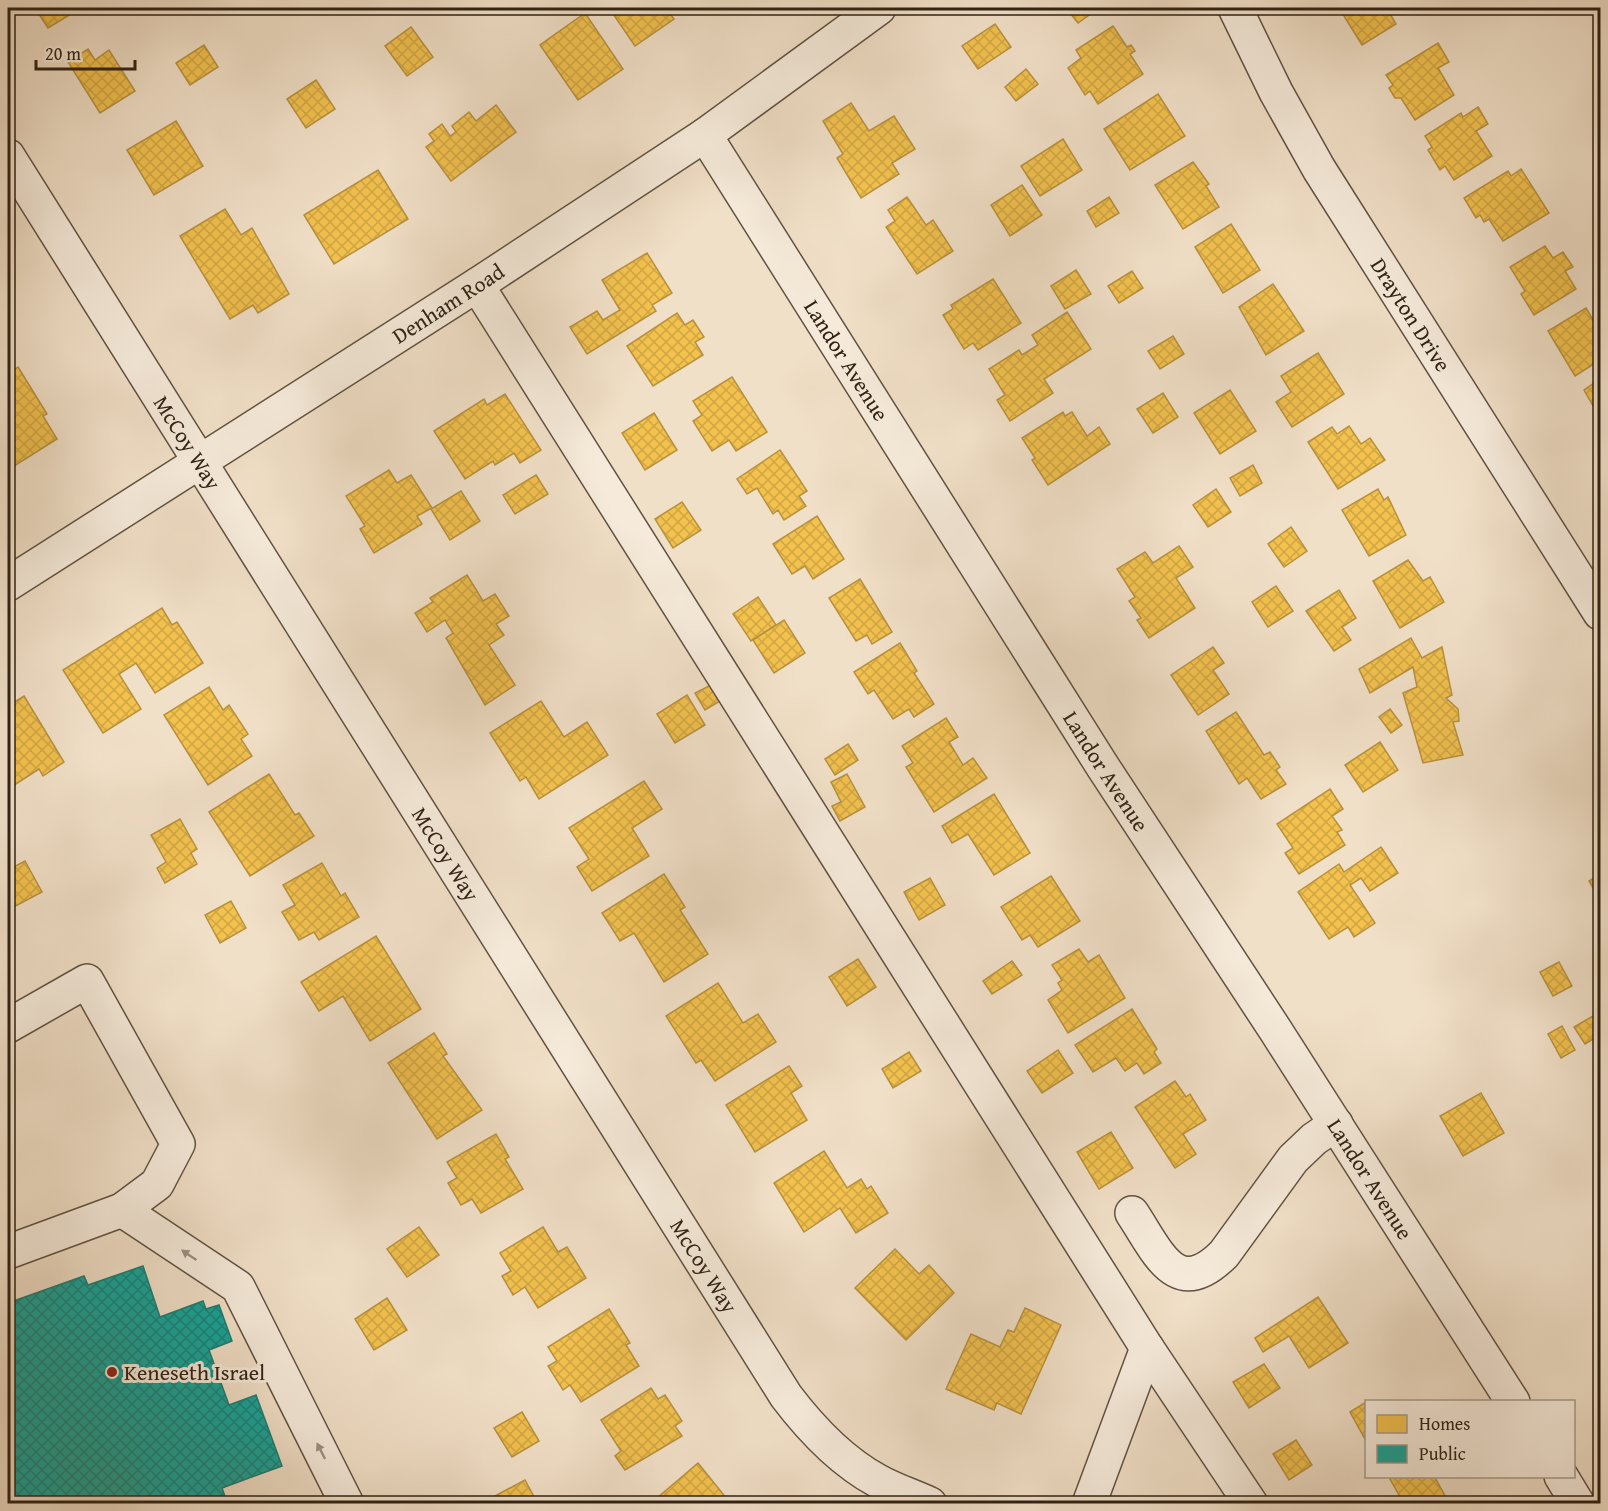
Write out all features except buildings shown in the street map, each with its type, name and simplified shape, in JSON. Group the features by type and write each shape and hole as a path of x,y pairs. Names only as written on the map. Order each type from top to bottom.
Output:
{"street":[{"name":"Denham Road","path":"8,584 201,463 705,135 879,8"},
{"name":"Drayton Drive","path":"1235,8 1276,92 1319,169 1600,613"},
{"name":"Landor Avenue","path":"705,135 1103,768 1336,1124 1512,1400"},
{"name":"McCoy Way","path":"8,156 786,1396 819,1434 849,1462 878,1481 930,1503"},
{"path":"477,285 1147,1348 1251,1503"},
{"path":"8,1026 87,981 178,1144 157,1184 122,1209 8,1252"},
{"path":"1132,1213 1163,1260 1173,1270 1196,1275 1210,1268 1224,1254 1301,1149 1336,1124"},
{"path":"122,1209 238,1287 347,1503"},
{"path":"1089,1503 1147,1348"},
{"path":"1562,1478 1578,1503"}],"place":[{"name":"Keneseth Israel","path":"112,1372"}]}
